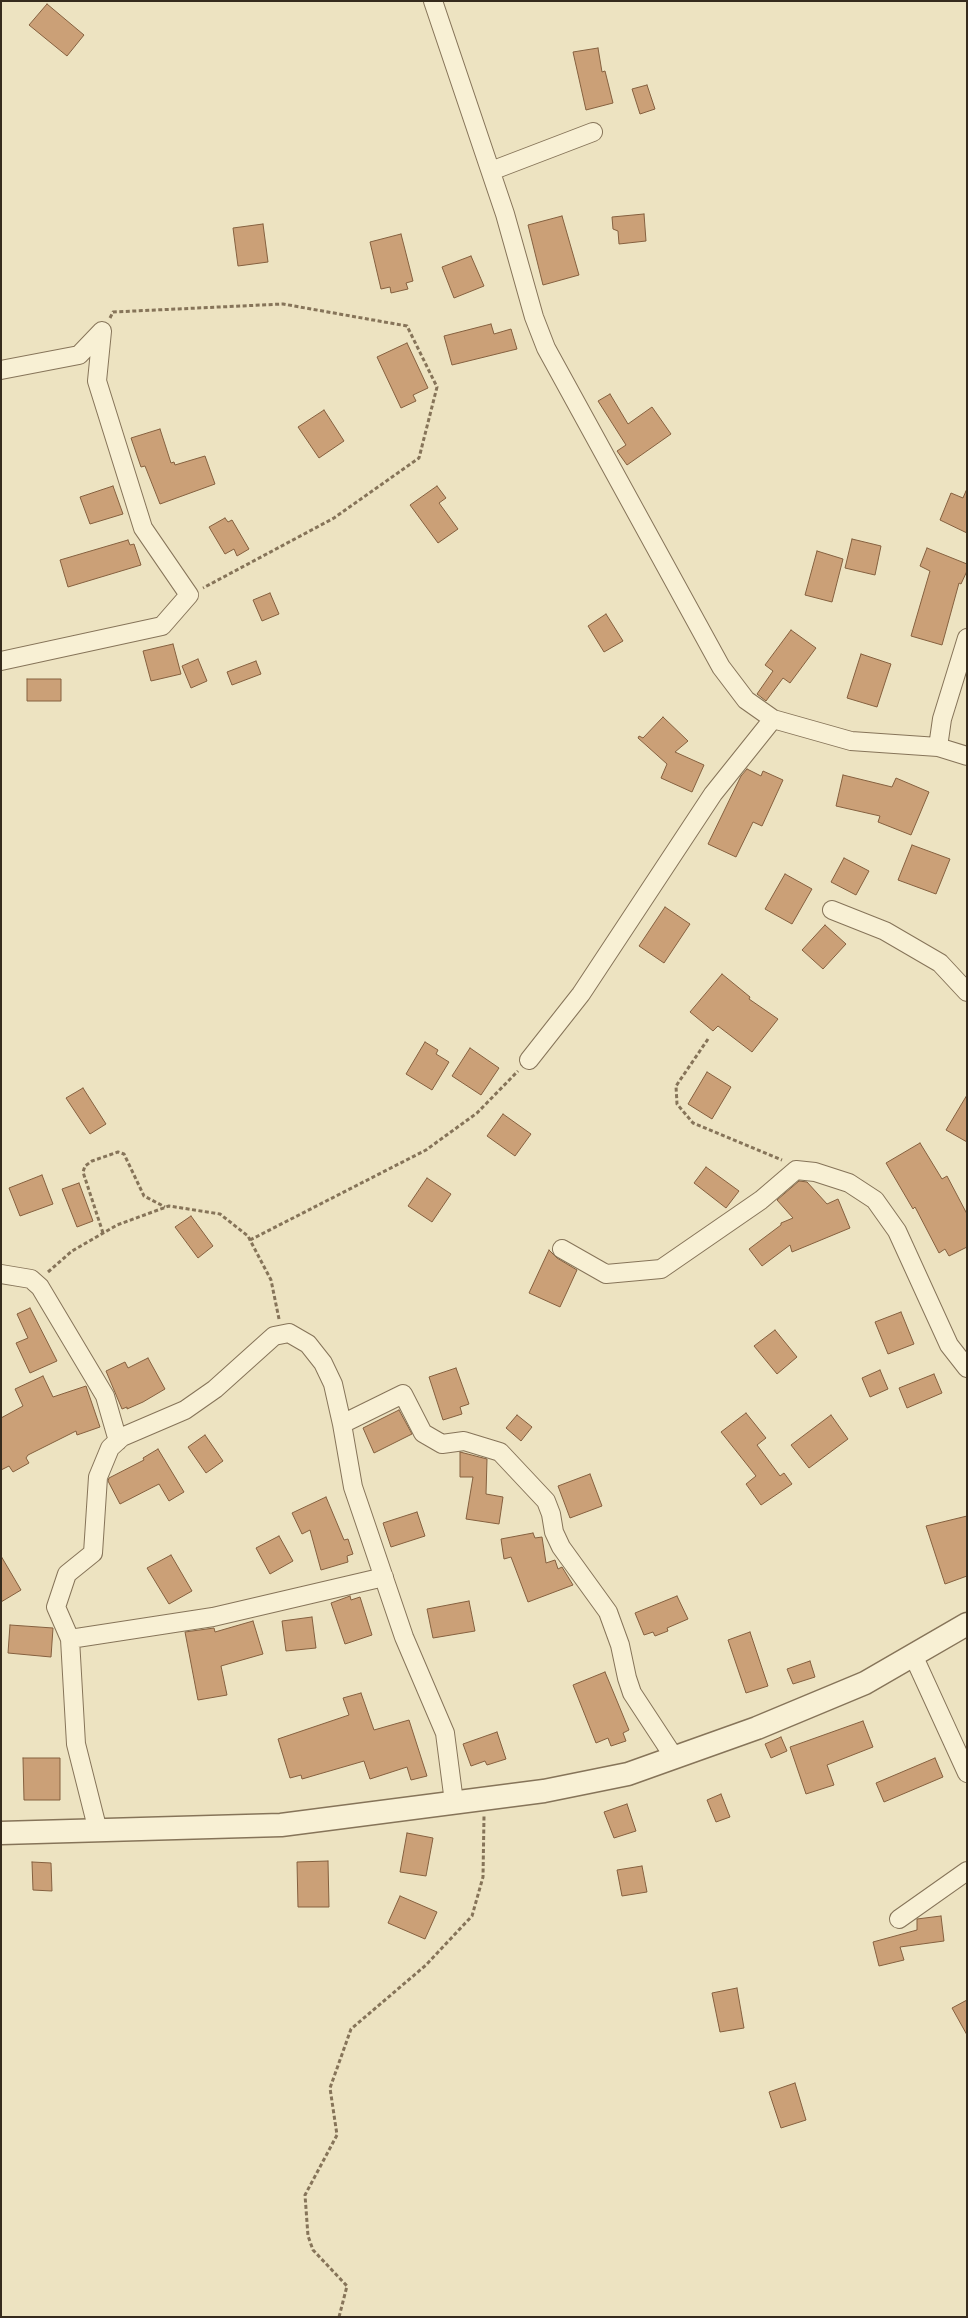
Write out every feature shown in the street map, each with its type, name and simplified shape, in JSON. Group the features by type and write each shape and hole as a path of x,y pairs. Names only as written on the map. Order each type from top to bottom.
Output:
{"street":[{"path":"432,1 491,171 534,318 546,348 722,667 746,700 773,719 851,741 938,747 967,756"},
{"path":"491,171 593,132"},
{"path":"1,370 79,355 102,331"},
{"path":"1,661 162,626 189,595 144,528 97,381 102,331"},
{"path":"938,747 942,719 967,638"},
{"path":"529,1060 581,994 713,794 773,719"},
{"path":"832,910 886,931 940,963 967,992"},
{"path":"562,1249 606,1274 662,1269 761,1200 796,1170 815,1172 849,1182 875,1200 897,1230 950,1345 967,1368"},
{"path":"1,1274 31,1279 40,1287 105,1396 118,1440"},
{"path":"98,1831 76,1744 70,1639 56,1607 67,1574 93,1553 98,1477 110,1448 118,1440 185,1410 215,1389 274,1336 289,1333 308,1344 323,1363 333,1384 353,1487 404,1637 445,1733 454,1802"},
{"path":"342,1424 403,1394 423,1433 442,1444 464,1441 500,1452 546,1501 552,1514 554,1532 561,1547 608,1612 620,1645 632,1693 674,1757"},
{"path":"70,1639 213,1617 384,1577"},
{"path":"1,1833 281,1825 544,1790 628,1774 757,1728 865,1683 967,1624"},
{"path":"913,1655 967,1773"},
{"path":"899,1919 967,1871"}],"path":[{"path":"102,331 114,312 283,304 407,326 437,387 419,458 334,518 189,595"},
{"path":"708,1039 676,1086 677,1104 693,1123 782,1160"},
{"path":"250,1240 426,1150 477,1113 529,1060"},
{"path":"103,1233 83,1172 85,1166 92,1161 118,1152 124,1154 144,1196 165,1208"},
{"path":"36,1283 72,1251 117,1225 169,1206 220,1214 248,1236 271,1280 282,1334"},
{"path":"339,2317 346,2286 314,2250 308,2236 304,2195 337,2135 330,2088 351,2029 426,1965 472,1916 483,1877 484,1798"}],"building":[{"path":"47,4 84,35 67,56 29,25"},
{"path":"598,48 602,72 605,71 613,103 586,110 573,52"},
{"path":"647,85 655,109 640,114 632,89"},
{"path":"644,214 646,241 619,244 618,231 613,229 612,217"},
{"path":"562,216 579,275 543,285 528,225"},
{"path":"263,224 268,262 238,266 233,228"},
{"path":"401,234 413,281 406,283 408,289 391,293 390,287 381,289 370,242"},
{"path":"471,256 484,286 454,298 442,267"},
{"path":"491,324 494,334 511,329 517,349 452,365 444,336"},
{"path":"407,343 428,388 413,395 416,401 401,408 377,357"},
{"path":"610,394 628,424 652,407 671,434 627,465 617,451 626,445 598,401"},
{"path":"324,410 344,441 319,458 298,427"},
{"path":"160,429 171,463 174,462 175,465 205,456 215,484 160,504 145,466 141,467 131,438"},
{"path":"113,486 123,514 90,524 80,497"},
{"path":"437,486 446,498 439,503 458,529 438,543 410,505"},
{"path":"966,491 967,533 940,520 951,493 963,498"},
{"path":"225,518 228,522 232,520 249,549 237,556 234,549 225,554 209,527"},
{"path":"852,539 881,546 875,575 845,568"},
{"path":"128,540 130,545 134,544 141,565 68,587 60,560"},
{"path":"927,548 967,564 967,571 961,584 959,583 942,645 911,636 930,571 920,566"},
{"path":"817,551 843,559 832,602 805,595"},
{"path":"270,593 279,614 262,621 253,600"},
{"path":"606,614 623,641 604,652 588,626"},
{"path":"791,630 816,648 790,683 783,678 766,701 757,694 773,671 765,665"},
{"path":"173,644 181,674 151,681 143,651"},
{"path":"861,654 891,664 877,707 847,698"},
{"path":"198,659 207,681 191,688 182,666"},
{"path":"256,661 261,674 232,685 227,672"},
{"path":"27,679 61,679 61,701 27,701"},
{"path":"663,717 688,741 675,752 704,765 692,792 661,778 667,764 638,738 639,736 643,738"},
{"path":"747,769 761,776 763,771 783,780 762,826 753,822 736,857 708,844 741,776"},
{"path":"843,775 892,787 896,778 929,792 911,835 878,822 880,816 836,806"},
{"path":"912,845 950,859 936,894 898,880"},
{"path":"844,858 869,871 856,895 831,882"},
{"path":"785,874 812,889 792,924 765,909"},
{"path":"665,907 690,924 664,963 639,946"},
{"path":"825,925 846,944 823,969 802,950"},
{"path":"722,974 750,997 749,999 778,1019 752,1052 718,1026 713,1031 690,1012"},
{"path":"425,1042 438,1050 436,1054 449,1062 432,1090 406,1074"},
{"path":"470,1048 499,1068 481,1095 452,1076"},
{"path":"707,1072 731,1087 712,1119 688,1104"},
{"path":"83,1088 106,1124 90,1134 66,1098"},
{"path":"967,1095 967,1142 946,1130"},
{"path":"503,1114 531,1134 515,1156 487,1136"},
{"path":"920,1143 942,1179 947,1176 967,1214 967,1247 949,1256 945,1249 939,1253 915,1207 913,1209 886,1163"},
{"path":"706,1167 739,1191 726,1208 694,1183"},
{"path":"42,1175 53,1204 20,1216 9,1188"},
{"path":"427,1178 451,1194 432,1222 408,1206"},
{"path":"799,1181 807,1182 827,1204 838,1199 850,1228 792,1252 790,1245 762,1266 749,1249 781,1225 781,1223 793,1218 777,1200"},
{"path":"79,1183 93,1221 77,1227 62,1189"},
{"path":"191,1216 213,1246 198,1258 175,1227"},
{"path":"549,1250 557,1258 577,1270 560,1307 529,1293"},
{"path":"30,1308 57,1361 30,1373 16,1343 28,1338 17,1314"},
{"path":"901,1312 914,1344 888,1354 875,1322"},
{"path":"775,1330 797,1357 777,1374 754,1346"},
{"path":"148,1358 165,1389 143,1402 127,1409 127,1407 122,1409 106,1371 125,1362 128,1368"},
{"path":"456,1368 469,1404 460,1407 462,1414 443,1420 429,1377"},
{"path":"880,1370 888,1389 870,1397 862,1378"},
{"path":"934,1374 942,1393 907,1408 899,1388"},
{"path":"43,1376 53,1397 86,1386 100,1427 77,1435 76,1431 28,1455 26,1458 29,1463 13,1472 9,1466 1,1470 1,1418 23,1406 15,1389"},
{"path":"399,1410 412,1434 374,1453 363,1428"},
{"path":"746,1413 766,1438 757,1445 780,1476 784,1473 792,1484 761,1505 746,1484 756,1476 721,1432"},
{"path":"517,1415 532,1427 521,1441 506,1428"},
{"path":"831,1415 848,1439 809,1468 791,1445"},
{"path":"205,1435 223,1461 206,1473 188,1447"},
{"path":"158,1449 184,1492 169,1501 159,1484 120,1504 108,1481 109,1478 144,1460 143,1458"},
{"path":"460,1452 487,1459 486,1494 503,1497 499,1524 466,1519 473,1477 460,1477"},
{"path":"590,1474 602,1506 570,1518 558,1486"},
{"path":"326,1497 344,1540 348,1539 353,1554 347,1556 348,1562 321,1570 310,1530 302,1534 292,1513"},
{"path":"417,1512 425,1536 391,1547 383,1523"},
{"path":"967,1516 967,1576 945,1584 926,1526"},
{"path":"533,1533 535,1538 542,1537 546,1563 555,1560 558,1569 562,1567 573,1585 528,1602 511,1557 504,1559 501,1539"},
{"path":"279,1536 293,1561 270,1574 256,1548"},
{"path":"171,1555 192,1591 169,1604 147,1568"},
{"path":"1,1556 21,1590 1,1602"},
{"path":"350,1596 351,1600 360,1597 372,1635 345,1644 331,1603"},
{"path":"677,1596 688,1619 667,1628 668,1631 655,1636 653,1632 644,1635 635,1613"},
{"path":"469,1601 475,1631 433,1638 427,1609"},
{"path":"312,1617 316,1648 286,1651 282,1621"},
{"path":"253,1621 263,1654 221,1666 227,1695 198,1700 185,1632 214,1628 215,1632"},
{"path":"10,1625 53,1628 51,1657 8,1653"},
{"path":"750,1632 768,1686 746,1693 728,1640"},
{"path":"810,1661 815,1677 793,1684 787,1669"},
{"path":"605,1672 629,1730 623,1733 626,1741 611,1746 608,1738 596,1743 573,1685"},
{"path":"361,1693 374,1730 409,1720 427,1776 411,1780 407,1767 370,1779 364,1761 302,1779 301,1775 290,1778 278,1739 349,1715 343,1698"},
{"path":"863,1721 873,1747 827,1765 834,1785 806,1794 790,1747"},
{"path":"497,1732 506,1759 487,1765 485,1761 471,1766 463,1744"},
{"path":"781,1737 787,1751 771,1758 765,1744"},
{"path":"23,1758 60,1758 60,1800 24,1800"},
{"path":"935,1758 943,1777 884,1802 876,1783"},
{"path":"721,1794 730,1817 716,1822 707,1800"},
{"path":"627,1804 636,1831 614,1838 604,1812"},
{"path":"407,1833 433,1838 426,1876 400,1872"},
{"path":"328,1861 329,1907 298,1907 297,1862"},
{"path":"32,1862 51,1863 52,1891 33,1890"},
{"path":"642,1866 647,1892 622,1896 617,1870"},
{"path":"400,1896 437,1912 425,1939 388,1923"},
{"path":"941,1916 944,1941 900,1947 904,1960 879,1966 873,1942 917,1930 917,1919"},
{"path":"737,1988 744,2028 720,2032 712,1993"},
{"path":"967,2000 967,2035 952,2008"},
{"path":"795,2083 806,2120 781,2128 769,2092"}]}
